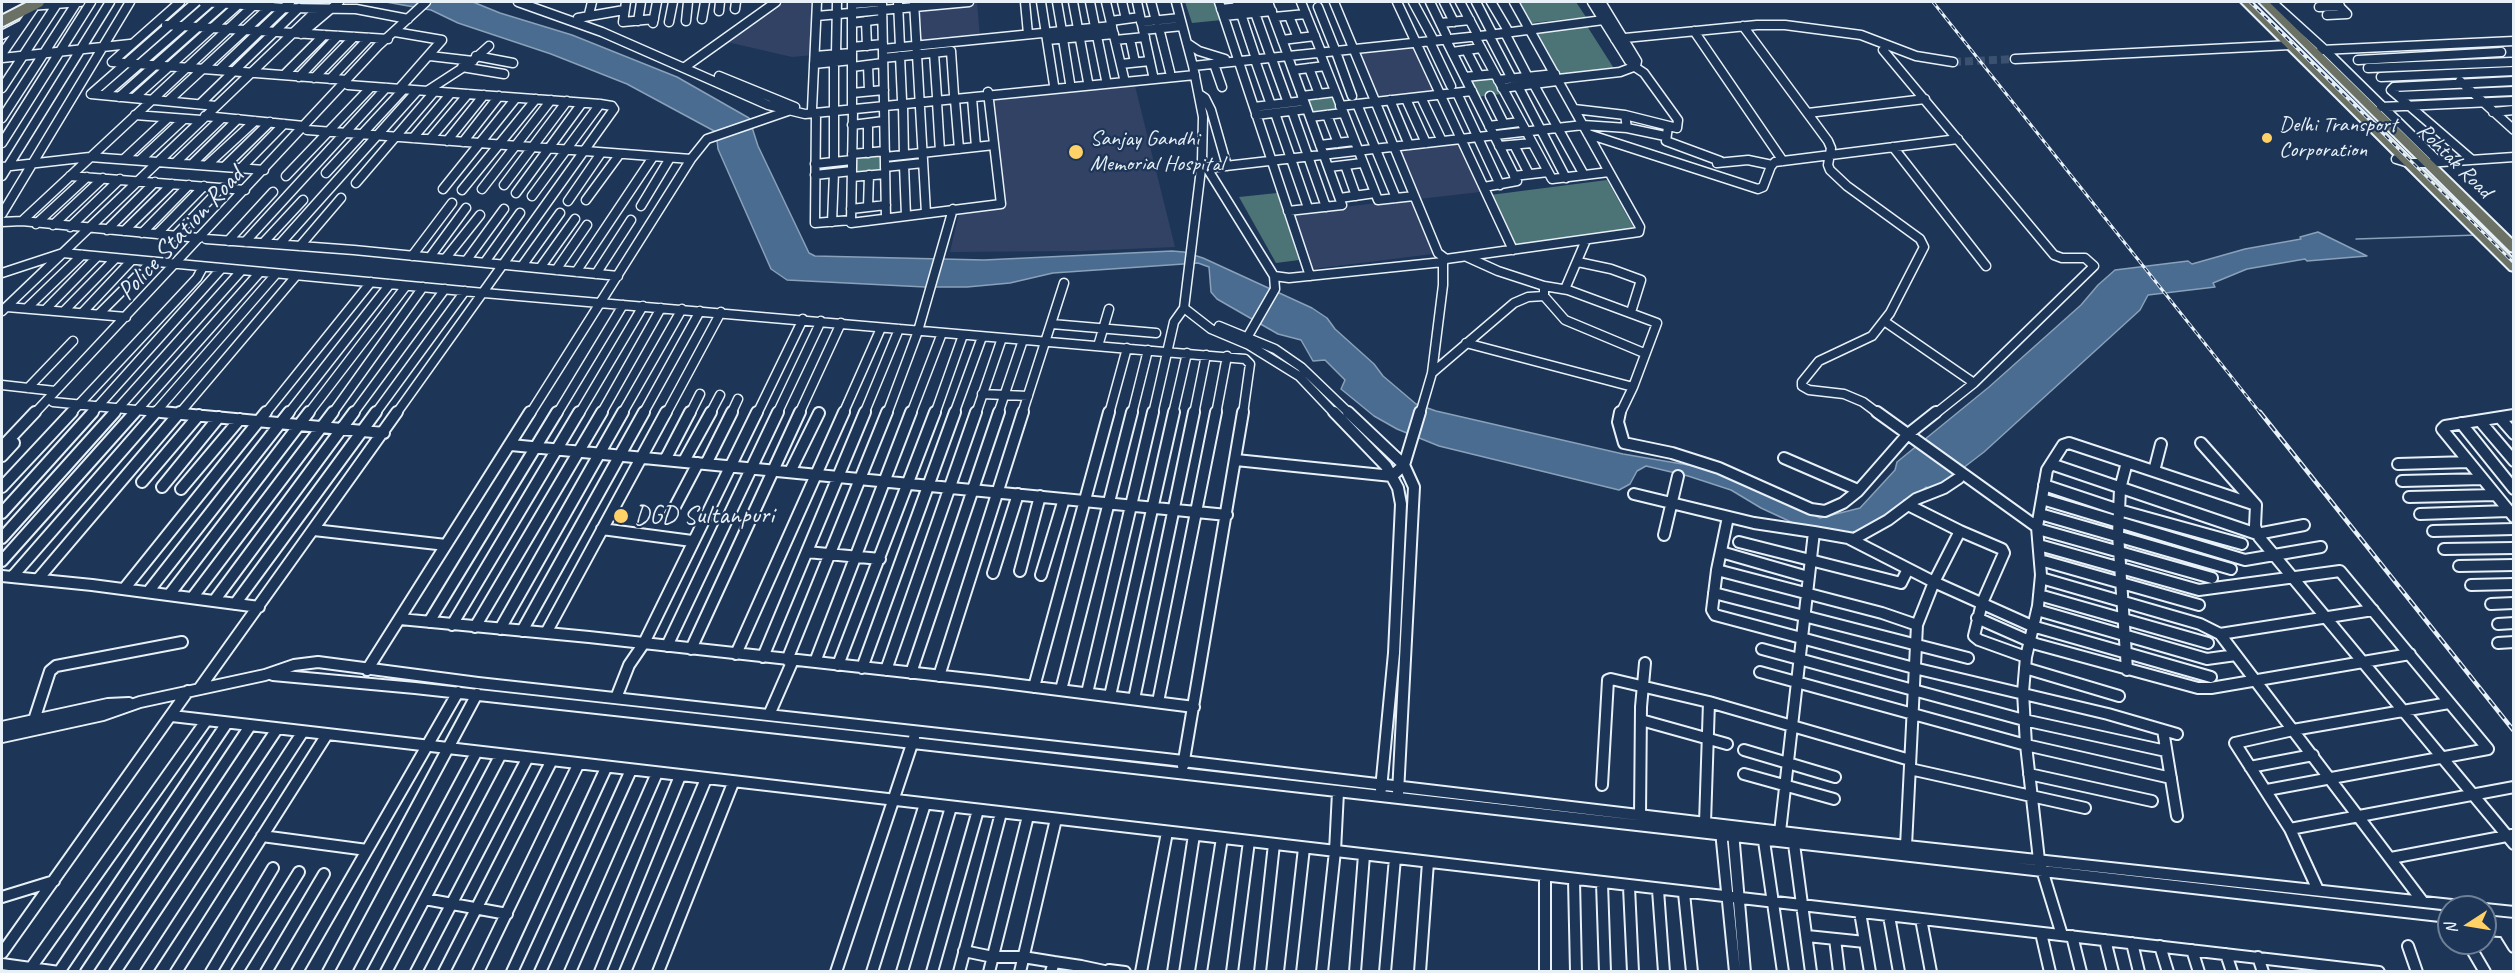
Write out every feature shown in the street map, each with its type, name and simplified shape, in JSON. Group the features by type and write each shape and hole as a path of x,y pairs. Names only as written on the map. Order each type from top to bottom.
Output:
{"highway":[{"name":"Rohtak Road","path":"2246,2 2514,267"},
{"name":"Rohtak Road","path":"2264,2 2319,50 2377,107 2427,163 2512,246"}],"main road":[{"path":"2,19 34,4"}],"street":[{"path":"2,118 76,2"},
{"path":"2,56 34,4 90,2"},
{"path":"2,143 90,2"},
{"path":"2,176 4,167 110,2"},
{"path":"2,214 130,2"},
{"path":"2,953 172,716 259,607 615,109 612,106 600,104 401,90 330,79 154,66 112,60 180,2"},
{"path":"196,2 91,94 216,106"},
{"path":"203,2 284,8 316,6 365,10 408,19"},
{"path":"104,95 211,2"},
{"path":"219,70 290,2"},
{"path":"302,34 339,2"},
{"name":"Police Station Road","path":"2,447 203,239 392,35 426,2"},
{"path":"518,2 534,3 578,18 684,64 768,105 814,111 1042,89 1193,68 1225,59"},
{"path":"589,14 592,2"},
{"path":"606,12 609,2"},
{"path":"626,2 623,22 653,21 657,2"},
{"path":"638,21 641,2"},
{"path":"669,22 673,2"},
{"path":"686,21 688,2"},
{"path":"702,19 705,2"},
{"path":"719,12 720,2"},
{"path":"684,64 768,2"},
{"path":"748,18 776,2"},
{"path":"817,2 814,60 815,224 851,220 851,223 1001,204 989,94"},
{"path":"834,162 837,2"},
{"path":"851,220 852,3 868,2 880,2 882,10 886,218"},
{"path":"817,16 882,10 898,5 969,2"},
{"path":"1025,2 1028,34"},
{"path":"1041,2 1054,85"},
{"path":"1057,2 1062,31"},
{"path":"1073,2 1088,82"},
{"path":"1090,2 1095,27"},
{"path":"1106,2 1124,78"},
{"path":"1122,2 1126,19"},
{"path":"1137,2 1153,75"},
{"path":"1151,2 1170,72"},
{"path":"1087,693 1167,352 1176,317 1184,308 1205,164 1203,117 1199,94 1176,2"},
{"path":"1397,2 1513,250"},
{"path":"1413,2 1451,86"},
{"path":"1430,2 1452,52 1517,183 1484,187"},
{"path":"1444,2 1454,22"},
{"path":"1460,2 1496,77 1552,179 1609,172"},
{"path":"1476,2 1512,79"},
{"path":"1491,2 1528,77"},
{"path":"1274,276 1289,278 1445,260 1639,232 1640,227 1514,2"},
{"path":"1592,2 1623,38 1637,61 1636,67"},
{"path":"1574,109 1625,115 1677,128 1678,120 1644,73 1629,62 1615,39 1601,2"},
{"path":"2272,2 2319,50 2514,41"},
{"path":"119,97 196,28 233,3"},
{"path":"134,98 212,30 233,3"},
{"path":"534,3 684,64"},
{"path":"1222,9 1242,14 1254,7 1269,3 1342,205 1288,212"},
{"path":"1222,9 1238,4 1289,16 1304,8 1334,3 1438,253 1445,260 1432,373 1404,465 1392,476 1236,460"},
{"path":"2,88 57,4"},
{"path":"914,4 926,213"},
{"path":"1238,4 1307,205"},
{"path":"2319,7 2337,4 2347,14 2327,15"},
{"path":"22,221 228,31 264,5"},
{"path":"168,101 245,32 264,5"},
{"path":"898,5 900,47"},
{"path":"4,309 292,34 316,6"},
{"path":"1254,7 1288,103"},
{"path":"1318,7 1352,96"},
{"path":"200,104 300,8"},
{"path":"1304,8 1324,66 1378,200 1414,196"},
{"path":"1222,9 1310,276"},
{"path":"578,18 589,14 624,10"},
{"path":"1289,16 1298,38"},
{"path":"1131,39 1142,27 1180,18"},
{"path":"1042,89 1054,85 1153,75 1238,60 1606,18"},
{"path":"852,23 882,19"},
{"path":"852,57 867,46 916,46 1062,31 1095,27 1126,19 1142,27"},
{"path":"1441,23 1470,20"},
{"path":"866,21 867,46"},
{"path":"154,24 245,32 369,38 392,35 441,39 441,42 401,90 326,173"},
{"path":"1158,24 1182,26"},
{"path":"2,35 22,25"},
{"path":"1615,39 1743,26 1785,25 1861,35 1916,56 1953,62"},
{"path":"1743,26 1828,141 1831,148 1828,165 1836,176 1920,239 1924,247 1884,321 1871,337 1819,361 1802,382 1802,386 1809,390 1844,394 1856,398 1962,477 2037,528 2212,578"},
{"path":"1694,31 1784,161"},
{"path":"284,75 324,35"},
{"path":"299,77 338,36"},
{"path":"1047,40 1097,36 1131,39"},
{"path":"1097,36 1106,80"},
{"path":"1282,40 1315,36"},
{"path":"314,78 354,37"},
{"path":"330,79 369,38"},
{"path":"1063,39 1070,83"},
{"path":"1131,39 1135,62"},
{"path":"1187,43 1199,51 1225,59 1238,60"},
{"path":"2,56 23,56 131,44"},
{"path":"2015,58 2290,45"},
{"path":"280,244 379,135 426,91 462,68 489,46"},
{"path":"2420,46 2514,130"},
{"path":"1452,52 1481,48"},
{"path":"1466,50 1479,75"},
{"path":"1465,256 1497,271 1544,286 1565,289 1657,323 1633,387 1619,415 1621,438 1627,444 1672,453 1712,466 1818,511 1835,508 1858,490 1908,436 1974,383 2094,266 2085,258 2062,258 2054,255 1883,50"},
{"path":"814,60 852,57 868,65 900,56 951,51 959,149"},
{"path":"2358,60 2501,52"},
{"path":"934,53 940,151"},
{"path":"430,56 513,63"},
{"path":"900,56 904,155"},
{"path":"1121,64 1150,61"},
{"path":"2368,68 2511,62"},
{"path":"1214,64 1222,87"},
{"path":"868,65 869,91"},
{"path":"1293,70 1324,66"},
{"path":"1310,117 1327,115 1357,104 1421,97 1479,75 1512,79 1557,78 1620,72 1636,67"},
{"path":"462,68 504,74"},
{"path":"1309,68 1319,94"},
{"path":"2380,77 2514,71"},
{"path":"1439,91 1490,96 1518,86 1557,78"},
{"path":"2471,159 2412,105 2391,90 2394,87 2514,81"},
{"path":"1534,84 1584,176"},
{"path":"1518,86 1566,177"},
{"path":"286,177 371,87"},
{"path":"245,242 386,88"},
{"path":"852,93 884,90"},
{"path":"356,183 395,137 426,91"},
{"path":"2399,96 2514,91"},
{"path":"413,138 451,93"},
{"path":"1457,93 1500,185"},
{"path":"430,139 468,94"},
{"path":"1199,94 1205,98 1211,110 1227,166"},
{"path":"1255,111 1273,109 1292,111 1319,94 1352,96 1372,94"},
{"path":"447,141 484,95"},
{"path":"463,142 499,96"},
{"path":"976,147 977,96"},
{"path":"1490,96 1504,124"},
{"path":"1421,97 1442,141"},
{"path":"443,189 516,98"},
{"path":"462,190 536,99"},
{"path":"1406,99 1426,143"},
{"path":"1808,113 1925,99"},
{"path":"482,189 551,100"},
{"path":"1390,100 1409,145"},
{"path":"2377,107 2514,101"},
{"path":"504,185 567,102"},
{"path":"1273,109 1288,103 1305,102"},
{"path":"516,193 582,103"},
{"path":"532,196 600,104"},
{"path":"1357,104 1396,198"},
{"path":"2377,107 2439,162"},
{"path":"367,670 699,147 707,139 791,109"},
{"path":"2493,112 2514,110"},
{"path":"1292,111 1326,207"},
{"path":"135,115 184,119 238,119 345,133 691,159"},
{"path":"1327,115 1338,143"},
{"path":"1625,115 1627,128"},
{"path":"124,159 168,118"},
{"path":"175,163 222,118"},
{"path":"140,160 184,119"},
{"path":"192,164 238,119"},
{"path":"1642,131 1644,120"},
{"path":"207,165 255,121"},
{"path":"852,125 884,121"},
{"path":"2504,122 2514,121"},
{"path":"1489,126 1520,122"},
{"path":"225,166 270,123"},
{"path":"868,123 868,153"},
{"path":"241,168 284,124"},
{"path":"1205,164 1227,166 1272,162 1583,125 1627,128 1665,136"},
{"path":"1668,127 1666,141 1676,147 1720,162 1748,160 1772,165 1829,154 1958,139"},
{"name":"Police Station Road","path":"203,239 245,190 306,128"},
{"path":"1588,134 1761,189 1772,165"},
{"path":"1320,145 1354,141"},
{"path":"1499,146 1532,143"},
{"path":"816,164 868,153 904,155 994,145"},
{"path":"1514,145 1529,174"},
{"path":"1893,147 1986,266"},
{"path":"568,201 601,153"},
{"path":"586,200 619,154"},
{"path":"4,167 90,157 264,170"},
{"path":"576,272 652,157"},
{"path":"641,206 670,158"},
{"path":"2396,159 2409,163 2427,163 2514,158"},
{"path":"1712,174 1720,162"},
{"path":"815,175 834,173 869,176 904,165 923,163"},
{"path":"1329,167 1362,163"},
{"path":"1205,164 1274,276 1275,289 1248,336"},
{"path":"904,165 906,216"},
{"path":"1344,165 1356,196"},
{"path":"1514,176 1548,171"},
{"path":"832,222 834,173"},
{"path":"70,176 245,190"},
{"path":"868,207 869,176"},
{"path":"36,224 87,177"},
{"path":"52,225 103,178"},
{"path":"70,226 120,179"},
{"path":"107,230 155,182"},
{"path":"124,231 172,184"},
{"path":"142,233 189,185"},
{"path":"157,234 204,186"},
{"path":"175,236 221,188"},
{"path":"228,241 273,192"},
{"path":"1340,198 1375,193"},
{"path":"300,246 341,198"},
{"path":"263,243 303,200"},
{"path":"412,256 452,203"},
{"path":"851,208 886,205"},
{"path":"430,257 466,208"},
{"path":"466,261 504,209"},
{"path":"769,715 918,331 953,209"},
{"path":"485,262 520,213"},
{"path":"522,266 560,213"},
{"path":"446,259 480,215"},
{"path":"540,268 575,219"},
{"path":"596,274 631,220"},
{"path":"2,222 22,221 618,276"},
{"path":"556,270 587,225"},
{"path":"1565,289 1586,240"},
{"path":"2,273 63,253 445,290 1245,359 1250,364 1236,460 1182,774"},
{"path":"27,308 82,255"},
{"path":"45,310 98,257"},
{"path":"64,311 115,259"},
{"path":"82,313 131,261"},
{"path":"99,314 150,262"},
{"path":"1578,262 1611,269 1641,280 1631,312"},
{"name":"Police Station Road","path":"2,456 178,265"},
{"path":"2,487 196,278 203,267"},
{"path":"2,513 221,269"},
{"path":"2,538 241,271"},
{"path":"2,561 260,273"},
{"path":"7,576 158,411 276,274"},
{"path":"38,579 296,276"},
{"path":"124,589 370,282"},
{"path":"939,676 1064,283"},
{"path":"147,592 390,284"},
{"path":"169,595 302,425 406,286"},
{"path":"1544,286 1544,296 1565,320 1644,353"},
{"path":"192,598 322,427 423,287"},
{"path":"214,601 445,290"},
{"path":"235,604 465,291"},
{"path":"1432,373 1523,298 1544,296"},
{"path":"429,622 623,305"},
{"path":"452,625 643,306"},
{"path":"4,309 27,308 126,317"},
{"path":"475,627 580,451 661,308"},
{"path":"1184,308 1211,329 1250,345 1299,376 1386,466 1398,488 1401,504 1394,653 1381,797"},
{"path":"500,629 682,309"},
{"path":"1098,346 1109,309"},
{"path":"522,631 700,311"},
{"path":"546,633 721,312"},
{"path":"616,698 629,665 644,643 692,541 803,320"},
{"path":"667,646 821,321"},
{"path":"1199,321 1248,336 1275,349 1301,368 1404,465 1414,487 1416,496 1398,799"},
{"path":"1884,321 1974,383"},
{"path":"691,649 841,323"},
{"path":"1052,324 1156,333"},
{"path":"736,654 881,328"},
{"path":"763,657 899,329"},
{"path":"815,663 942,333"},
{"path":"838,665 909,484 963,335"},
{"path":"862,668 982,337"},
{"path":"886,670 1002,338"},
{"path":"911,673 1023,340"},
{"path":"28,388 73,341"},
{"path":"1466,343 1633,387"},
{"path":"1034,687 1127,348"},
{"path":"1061,690 1148,350"},
{"path":"1110,696 1187,353"},
{"path":"1134,699 1206,355"},
{"path":"1158,702 1198,512 1227,357"},
{"path":"2,385 55,391"},
{"path":"665,460 700,394"},
{"path":"982,394 1028,396"},
{"path":"684,461 720,395"},
{"path":"669,518 738,399"},
{"path":"53,402 384,433"},
{"path":"790,472 819,413"},
{"path":"142,482 199,415"},
{"path":"2511,514 2442,429 2445,426 2460,423 2514,416"},
{"path":"162,487 219,417"},
{"path":"2500,418 2514,434"},
{"path":"181,489 240,419"},
{"path":"2480,421 2513,459"},
{"path":"2460,423 2514,491"},
{"path":"2081,972 2039,860 2024,720 2023,694 2026,662 2041,578 2037,528 2047,470 2063,445 2069,443 2256,505"},
{"path":"2201,443 2256,505 2257,534 2511,838"},
{"path":"2154,471 2161,444"},
{"path":"511,445 1227,515"},
{"path":"1784,458 1858,490"},
{"path":"2127,462 2120,489 2118,524 2127,670"},
{"path":"2398,464 2469,462"},
{"path":"2051,464 2257,534 2304,525"},
{"path":"1664,535 1678,476"},
{"path":"1850,539 1888,520 1922,496 1944,488 1962,477"},
{"path":"2402,481 2483,479"},
{"path":"2044,485 2119,510 2242,543"},
{"path":"2409,497 2514,491"},
{"path":"993,573 1018,494"},
{"path":"1634,494 1728,517 1850,539 1934,582 2032,626 2211,677"},
{"path":"1020,571 1040,496"},
{"path":"1041,575 1065,499"},
{"path":"2042,499 2118,524 2241,559 2321,547"},
{"path":"1908,505 2003,551 1977,618 1973,632 1976,639 2026,662 2119,696"},
{"path":"2040,514 2231,569"},
{"path":"2420,514 2511,514"},
{"path":"1728,517 1717,570 1712,610 1715,615 1914,668 2108,714 2176,735"},
{"path":"602,529 692,541"},
{"path":"2433,531 2514,529"},
{"path":"314,530 446,545"},
{"path":"1906,846 1917,625 1934,582 1960,531"},
{"path":"1780,832 1814,532"},
{"path":"1739,542 1901,583 1908,569"},
{"path":"2039,545 2199,590 2340,571 2488,749 2267,790"},
{"path":"2444,549 2514,548"},
{"path":"2503,549 2514,564"},
{"path":"807,552 880,559"},
{"path":"1721,552 1808,577"},
{"path":"2040,561 2199,606"},
{"path":"2459,566 2514,564"},
{"path":"1717,570 1882,613 1917,625"},
{"path":"7,576 259,607"},
{"path":"2041,578 2200,624 2220,634 2423,902"},
{"path":"2471,585 2514,584"},
{"path":"1714,593 1968,658"},
{"path":"2039,595 2208,643"},
{"path":"2491,604 2514,603"},
{"path":"2037,610 2207,659 2236,655"},
{"path":"2220,634 2373,610"},
{"path":"1977,618 2029,641 2198,688 2256,681 2410,654"},
{"path":"400,619 644,643 1194,707"},
{"path":"2498,624 2514,623"},
{"path":"34,720 50,671 56,666 182,642"},
{"path":"2498,643 2514,642"},
{"path":"1762,649 2024,720 2166,751"},
{"path":"2,737 103,716 140,702 265,675 294,665 318,662 367,670 769,715 1182,774 1398,799 1727,831 1780,832 2437,903"},
{"path":"1640,816 1641,720 1645,663"},
{"path":"1760,672 2026,745 2171,778"},
{"path":"265,675 300,676 1184,762 1705,823 1764,841 2437,916"},
{"path":"1602,785 1608,680 1709,702 1791,725 1910,765 2085,808"},
{"path":"297,972 428,748 458,692"},
{"path":"327,972 449,750 477,694"},
{"path":"2,727 108,704 140,702"},
{"path":"1705,823 1709,702"},
{"path":"2318,890 2290,829 2235,743 2293,730 2449,703"},
{"path":"172,716 428,748 1395,858 1684,894 2258,957 2290,966 2379,972"},
{"path":"1641,720 1727,744"},
{"path":"29,970 206,721"},
{"path":"2,964 29,970 59,972 227,723"},
{"path":"86,972 250,726"},
{"path":"115,972 277,729"},
{"path":"2163,730 2177,816"},
{"path":"146,972 302,733"},
{"path":"176,972 326,736"},
{"path":"836,972 914,737"},
{"path":"1744,750 1835,777"},
{"path":"358,972 476,753"},
{"path":"2250,767 2313,755"},
{"path":"386,972 500,756"},
{"path":"416,972 527,759"},
{"path":"444,972 551,762"},
{"path":"478,972 578,765"},
{"path":"512,972 606,768"},
{"path":"540,972 631,770"},
{"path":"570,972 657,774"},
{"path":"1744,774 1834,799"},
{"path":"2029,774 2152,801"},
{"path":"600,972 680,776"},
{"path":"625,972 706,779"},
{"path":"658,972 733,783"},
{"path":"2290,829 2514,787"},
{"path":"1322,972 1335,851 1338,792"},
{"path":"872,972 925,804"},
{"path":"902,972 951,807"},
{"path":"932,972 978,810"},
{"path":"959,972 1001,813"},
{"path":"989,972 1028,816"},
{"path":"1020,972 1056,819"},
{"path":"1727,831 1733,899 1735,972"},
{"path":"1142,972 1167,832"},
{"path":"1173,972 1194,835"},
{"path":"262,837 368,850"},
{"path":"1201,972 1222,838"},
{"path":"2391,858 2511,838"},
{"path":"1764,841 1783,972"},
{"path":"1232,972 1249,842"},
{"path":"1260,972 1274,844"},
{"path":"1794,844 1811,972"},
{"path":"1290,972 1304,848"},
{"path":"1355,972 1364,855"},
{"path":"1386,972 1395,858"},
{"path":"1420,972 1428,862"},
{"path":"210,972 273,868"},
{"path":"237,972 299,872"},
{"path":"266,972 324,874"},
{"path":"1545,876 1545,972"},
{"path":"2,897 54,880"},
{"path":"1574,880 1576,972"},
{"path":"1602,883 1605,972"},
{"path":"1629,887 1633,972"},
{"path":"1658,890 1664,972"},
{"path":"1684,894 1692,972"},
{"path":"425,899 507,914"},
{"path":"1733,899 1746,972"},
{"path":"2497,910 2514,912"},
{"path":"1860,912 1870,972"},
{"path":"1889,916 1899,972"},
{"path":"1921,919 1931,972"},
{"path":"2510,929 2514,948"},
{"path":"2040,933 2050,972"},
{"path":"1807,936 1865,942"},
{"path":"1835,939 1839,972"},
{"path":"2105,940 2113,972"},
{"path":"2132,943 2139,972"},
{"path":"2160,946 2168,972"},
{"path":"2408,946 2417,972"},
{"path":"2192,950 2199,972"},
{"path":"964,951 993,957 1023,957 1053,967 1125,972"},
{"path":"2226,954 2232,972"},
{"path":"2475,955 2485,972"},
{"path":"2258,957 2263,972"}],"shaded area":[{"path":"386,2 473,2 500,13 572,35 677,77 749,118 758,146 809,253 815,256 984,260 1184,252 1203,258 1312,308 1327,318 1335,329 1374,364 1383,376 1416,404 1436,411 1623,454 1700,467 1736,478 1820,518 1860,508 1895,470 1897,462 1989,387 2081,305 2115,270 2188,261 2192,264 2245,249 2301,239 2300,237 2318,232 2367,256 2307,261 2305,259 2247,269 2213,283 2215,287 2148,295 2140,310 1984,452 1933,491 1926,487 1882,524 1857,536 1804,528 1761,508 1731,490 1646,466 1637,471 1630,484 1619,490 1439,446 1397,429 1374,416 1341,389 1345,380 1325,360 1313,361 1301,340 1278,334 1217,299 1211,292 1209,267 1198,263 1053,273 1010,283 967,287 787,280 771,269 718,149 716,132 627,84 551,54 458,23 431,10"},
{"path":"816,2 813,55 792,57 727,42 783,3"},
{"path":"977,2 980,38 920,44 918,8"},
{"path":"1417,48 1439,94 1377,101 1359,54"},
{"name":"Sanjay Gandhi Memorial Hospital","path":"1135,86 1175,247 1082,251 950,252 959,213 1007,206 993,99"},
{"path":"1458,143 1480,192 1419,199 1400,150"},
{"path":"1410,199 1433,254 1312,269 1294,213"}],"green space":[{"path":"1185,2 1217,2 1222,20 1192,23"},
{"path":"1520,2 1576,2 1586,17 1532,23"},
{"path":"1587,26 1615,70 1560,74 1537,32"},
{"path":"1492,75 1502,94 1476,97 1466,78"},
{"path":"1331,93 1339,113 1311,116 1304,96"},
{"path":"883,152 884,173 854,177 854,155"},
{"path":"1607,180 1635,230 1515,246 1490,195"},
{"path":"1277,193 1299,260 1276,263 1239,197"}],"waterway":[{"path":"2356,239 2478,235"}],"tunnel":[{"path":"1953,62 2015,59"}],"railway":[{"path":"1933,2 2261,414"},
{"path":"2250,2 2514,263"},
{"path":"2260,412 2514,731"}],"place":[{"name":"Delhi Transport Corporation","path":"2267,138"},
{"name":"Sanjay Gandhi Memorial Hospital","path":"1076,152"},
{"name":"DGD Sultanpuri","path":"621,516"}]}
